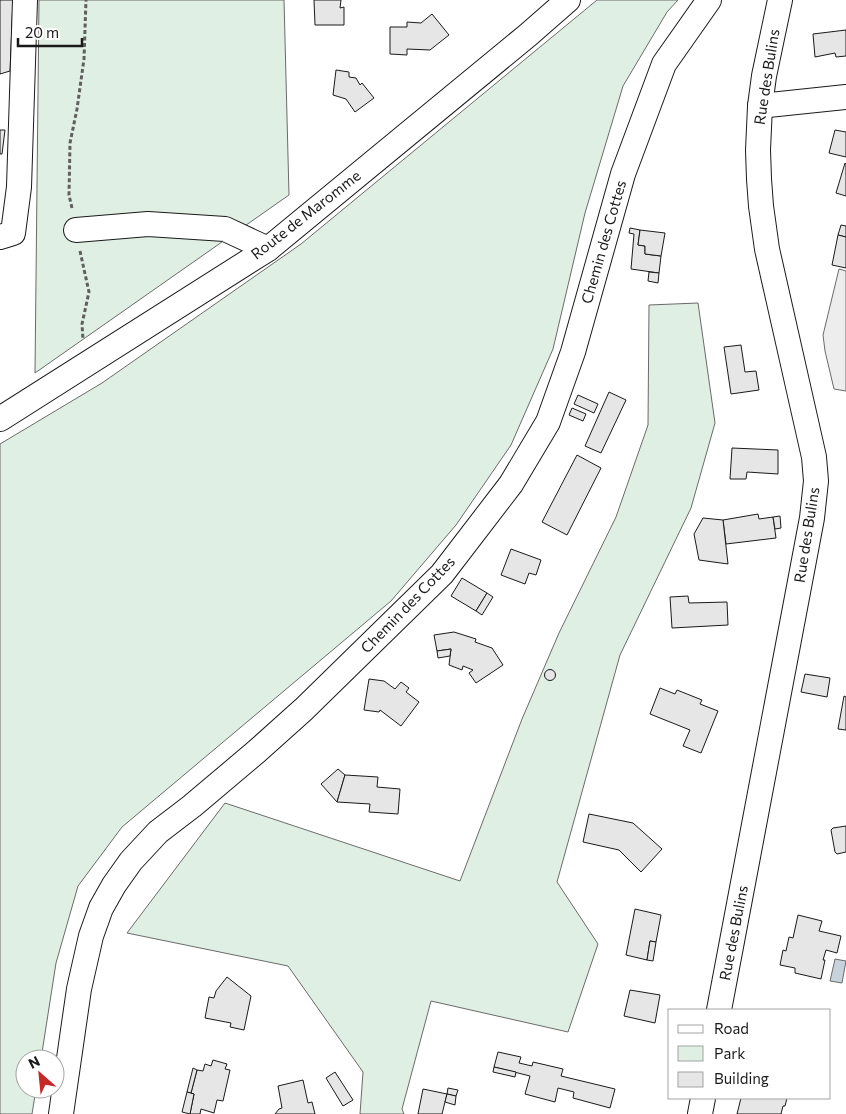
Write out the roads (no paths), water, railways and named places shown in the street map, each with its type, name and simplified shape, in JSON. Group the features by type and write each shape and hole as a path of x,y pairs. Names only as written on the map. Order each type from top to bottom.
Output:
{"street":[{"path":"0,237 13,233 19,187 25,0"},
{"name":"Route de Maromme","path":"0,419 268,248 568,0"},
{"name":"Rue des Bulins","path":"719,1009 812,518 816,481 814,457 767,249 761,206 758,150 760,106 764,76 780,0"},
{"name":"Chemin des Cottes","path":"62,1114 79,989 91,936 101,908 131,861 158,832 192,806 304,709 442,574 511,484 548,422 573,352 623,174 664,64 710,4"},
{"path":"760,106 846,97"},
{"path":"76,230 148,224 225,229 268,248"},
{"path":"700,1114 703,1099"}]}
